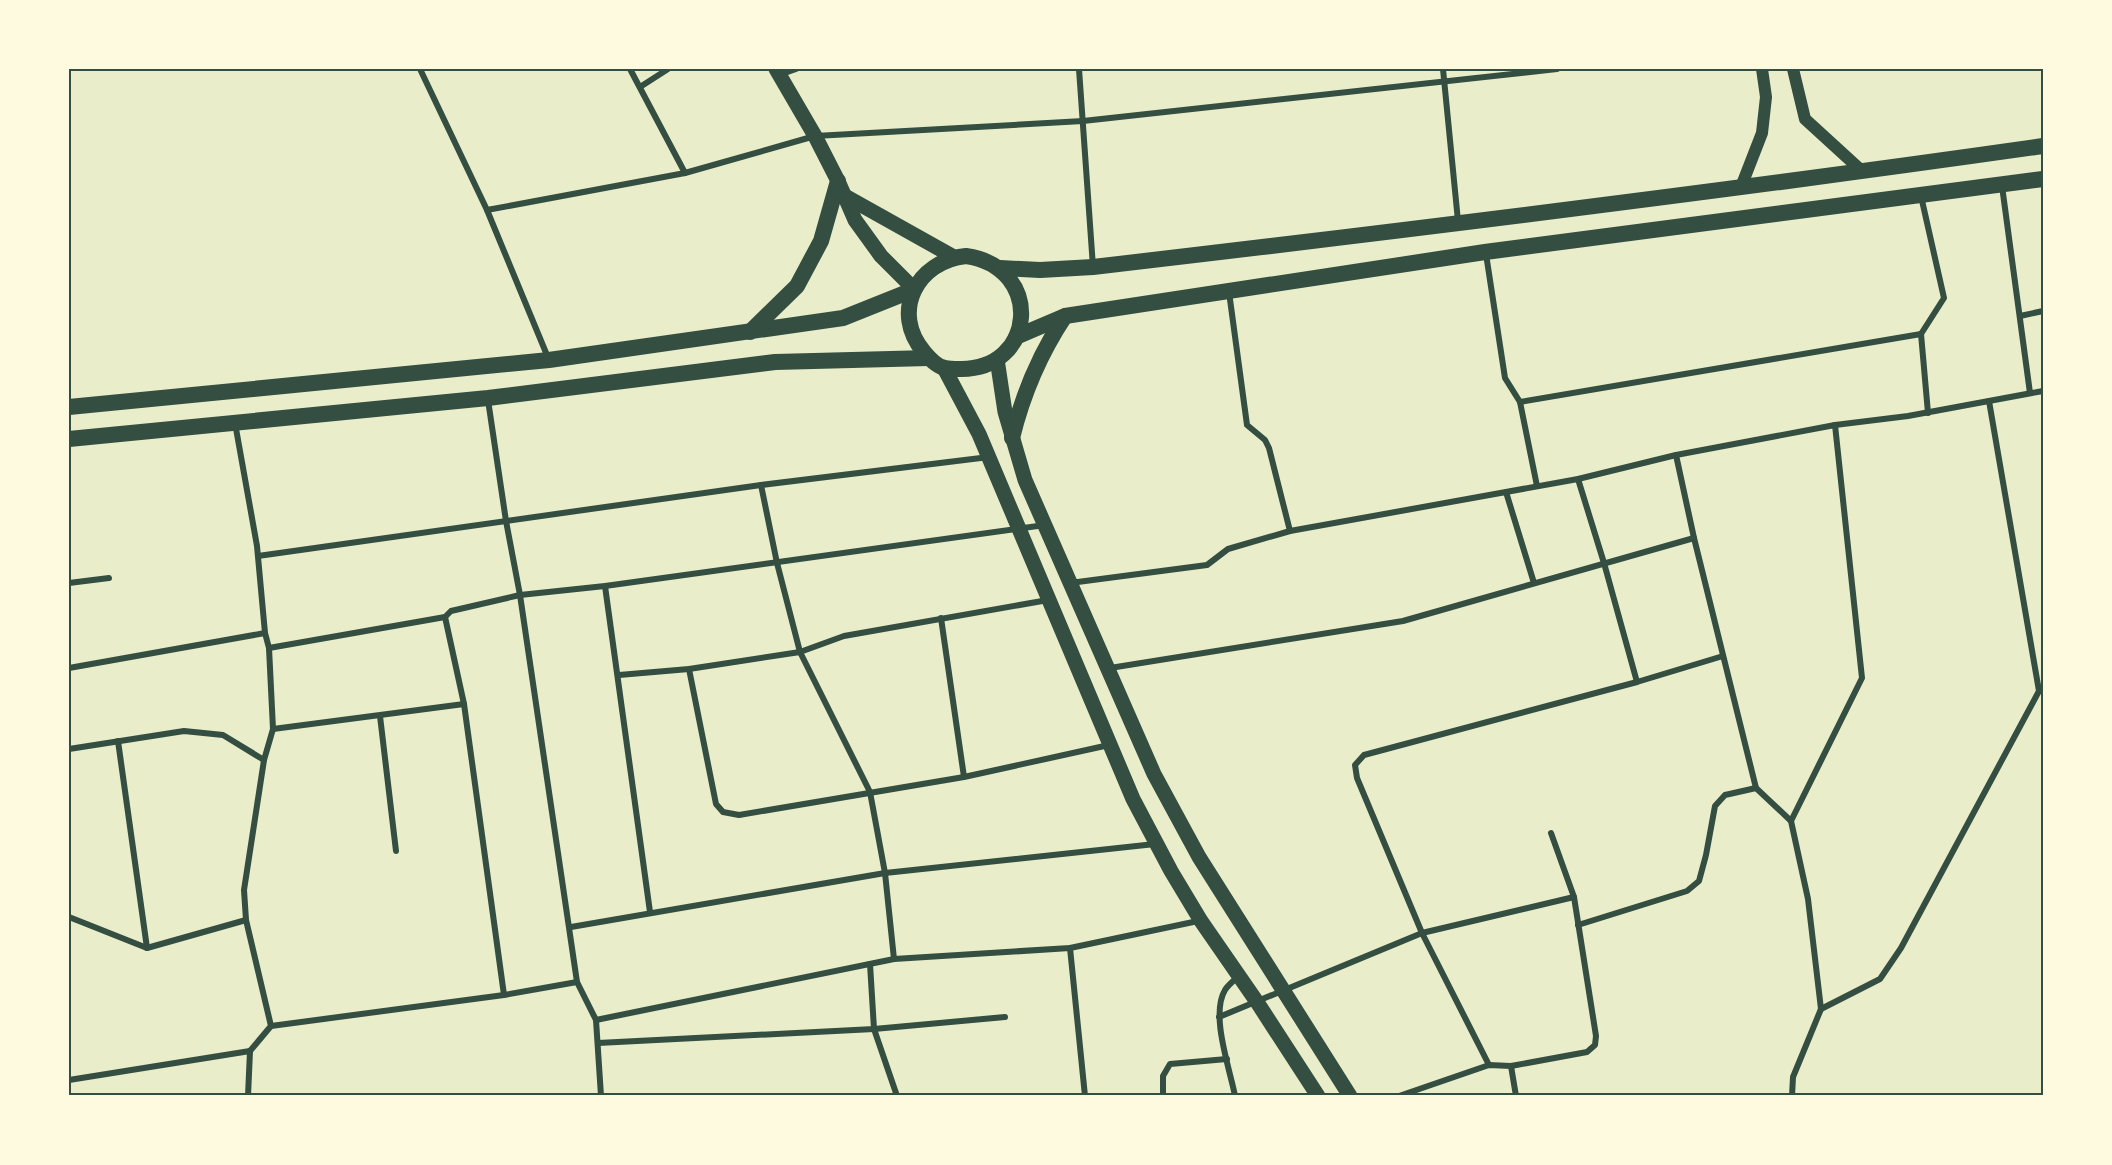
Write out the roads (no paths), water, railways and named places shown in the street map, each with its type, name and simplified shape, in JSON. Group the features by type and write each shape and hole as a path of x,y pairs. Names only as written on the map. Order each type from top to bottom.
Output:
{"highway":[{"path":"999,268 1040,270 1093,267 1458,224 1863,172 2043,146"},
{"path":"1016,337 1065,316 1485,252 2043,179"},
{"path":"750,332 797,286 821,242 841,189"},
{"path":"954,257 978,258 999,268 1012,282 1020,299 1021,319 1016,337 1005,354 975,369 944,368 929,358 917,344 910,327 908,308 913,289 930,268 954,257"},
{"path":"69,407 549,360 750,332 843,318 913,289"},
{"path":"1012,438 1021,404 1037,362 1065,316"},
{"path":"69,440 488,398 775,362 929,358"}],"main road":[{"path":"1741,187 1762,133 1766,97 1762,69"},
{"path":"1793,69 1805,119 1863,172"},
{"path":"777,72 815,136 855,220 881,256 913,289"},
{"path":"841,189 954,257"},
{"path":"997,359 1005,412 1025,480 1142,747 1173,811 1199,857 1350,1096"},
{"path":"944,368 969,412 1109,745 1156,844 1201,921 1318,1096"}],"street":[{"path":"420,69 487,210 549,360"},
{"path":"630,69 685,173"},
{"path":"639,87 668,69"},
{"path":"777,72 796,69"},
{"path":"1079,69 1093,267"},
{"path":"1443,69 1458,224"},
{"path":"487,210 685,173 815,136 1083,121 1557,69"},
{"path":"2002,185 2030,393"},
{"path":"1921,195 1944,298 1921,334 1928,412"},
{"path":"1485,252 1505,378 1520,402 1537,486"},
{"path":"1229,291 1247,425 1265,440 1269,448 1290,531"},
{"path":"2020,316 2043,311"},
{"path":"1520,402 1921,334"},
{"path":"1070,583 1207,565 1228,549 1290,531 1537,486 1676,455 1835,425 1928,412 2043,391"},
{"path":"488,398 578,982 596,1020 601,1096"},
{"path":"1821,1009 1880,980 1901,948 2041,691 1989,401"},
{"path":"235,423 258,556 265,633 269,648 273,729 264,760 244,890 246,920 271,1026"},
{"path":"1791,821 1862,678 1835,425"},
{"path":"1676,455 1694,538 1756,789 1791,821 1808,899 1821,1009 1793,1077 1792,1096"},
{"path":"258,556 761,485 989,457"},
{"path":"1578,478 1636,682"},
{"path":"761,485 777,563 800,652 870,792 885,873 894,959"},
{"path":"1506,492 1534,584"},
{"path":"269,648 445,617 451,611 520,595 605,586 1045,525"},
{"path":"1107,669 1403,621 1694,538"},
{"path":"69,583 110,578"},
{"path":"605,586 650,912"},
{"path":"619,675 688,669 800,652 844,636 1048,600"},
{"path":"445,617 464,704 504,995"},
{"path":"941,618 964,777"},
{"path":"69,668 265,633"},
{"path":"1489,1065 1422,933 1357,778 1355,765 1364,754 1636,682 1723,656"},
{"path":"688,669 716,804 723,812 739,814 964,777 1109,745"},
{"path":"273,729 464,704"},
{"path":"380,716 396,851"},
{"path":"69,749 184,731 223,735 264,760"},
{"path":"118,741 147,948"},
{"path":"1578,925 1687,891 1699,881 1715,806 1725,795 1756,789"},
{"path":"1399,1096 1489,1065 1511,1066 1587,1052 1595,1045 1596,1036 1574,897 1551,833"},
{"path":"571,927 885,873 1156,844"},
{"path":"1219,1017 1422,933 1574,897"},
{"path":"69,917 147,948 246,920"},
{"path":"596,1020 894,959 1070,948 1201,921"},
{"path":"1070,948 1085,1096"},
{"path":"870,964 874,1029 897,1096"},
{"path":"1235,1096 1221,1040 1219,1017 1224,991 1238,976"},
{"path":"248,1096 250,1051 271,1026 504,995 578,982"},
{"path":"598,1043 874,1029 1005,1017"},
{"path":"69,1080 250,1051"},
{"path":"1163,1096 1163,1076 1170,1064 1227,1059"},
{"path":"1511,1066 1516,1096"}]}
